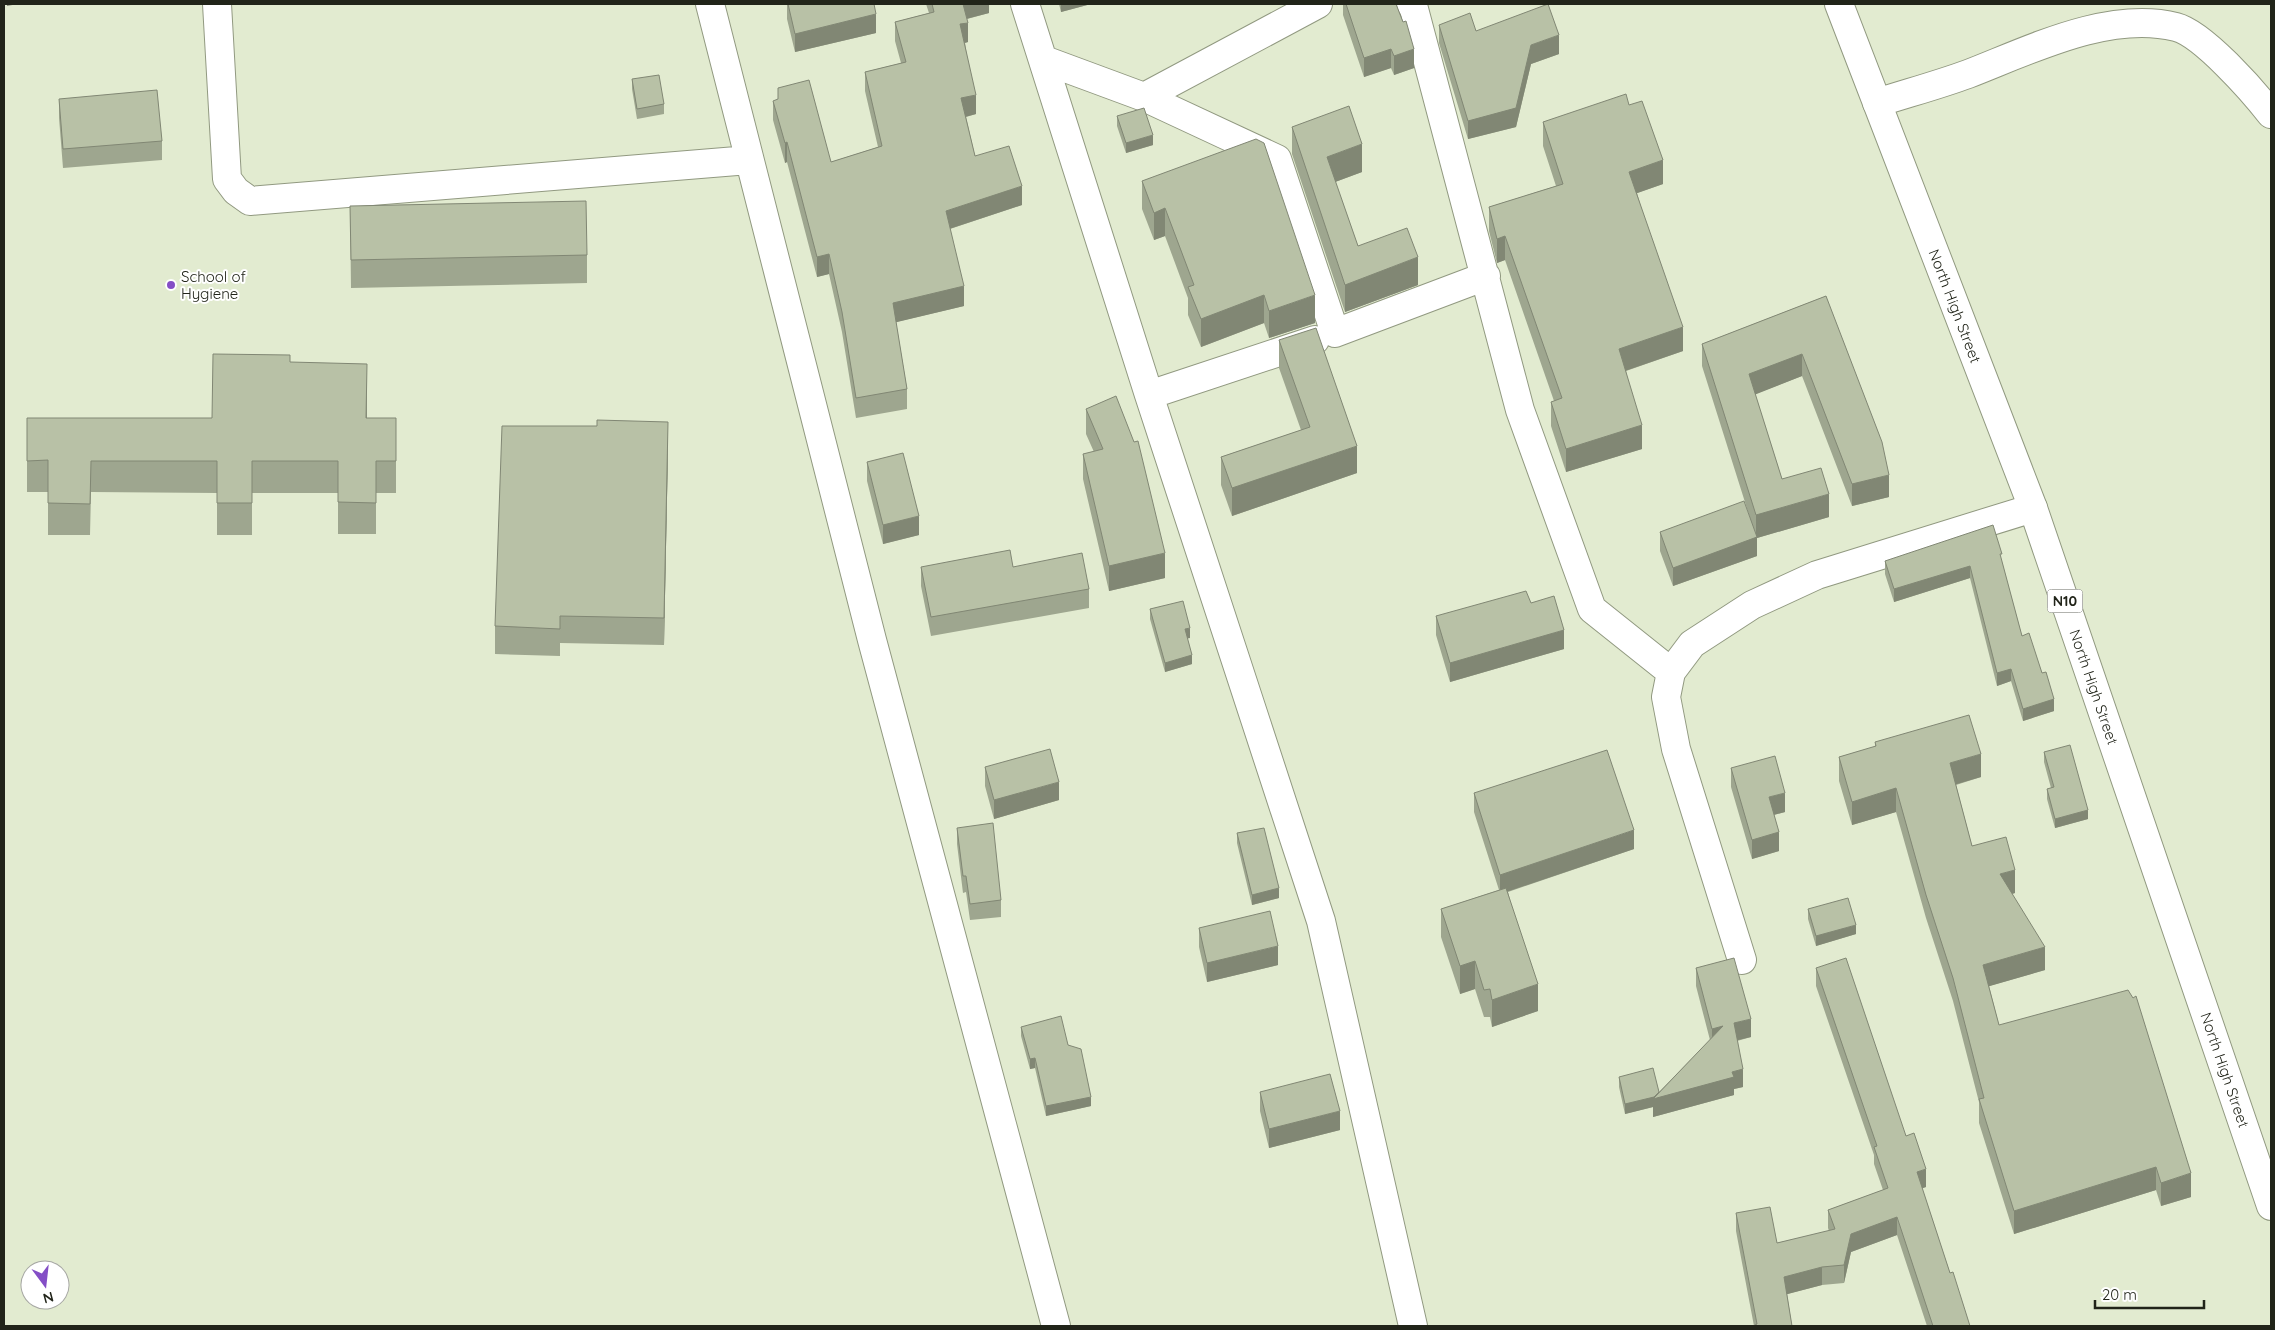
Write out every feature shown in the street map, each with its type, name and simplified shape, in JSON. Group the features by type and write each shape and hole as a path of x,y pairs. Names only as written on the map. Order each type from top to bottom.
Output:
{"main road":[{"path":"218,4 227,179 236,191 250,201 749,160"},
{"path":"710,4 872,640 1056,1326"},
{"path":"1025,4 1149,395 1321,921 1413,1326"},
{"path":"1144,97 1318,4"},
{"path":"1411,4 1414,9 1486,276 1520,410 1592,609 1671,672"},
{"name":"North High Street","path":"1839,4 2033,508 2271,1206"},
{"path":"1877,103 1965,74 2084,31 2138,23 2178,28 2202,43 2245,81 2271,114"},
{"path":"1044,60 1144,97 1276,159 1335,333"},
{"path":"1149,395 1335,333 1486,276"},
{"path":"1742,960 1676,749 1666,697 1671,672 1692,644 1752,606 1817,575 2033,508"}],"building":[{"path":"788,4 874,4 876,14 795,34"},
{"path":"932,4 963,4 968,23 960,24 976,95 961,98 975,156 1009,146 1022,186 946,211 964,286 893,303 907,389 856,398 842,312 829,254 817,257 787,142 785,143 773,101 778,99 778,88 809,80 831,162 882,146 865,72 906,62 895,22 934,12"},
{"path":"1346,4 1396,4 1403,22 1406,21 1414,49 1394,56 1391,49 1364,58"},
{"path":"1548,4 1559,35 1531,45 1516,108 1468,121 1439,25 1470,13 1476,31"},
{"path":"659,75 664,104 637,109 632,79"},
{"path":"157,90 162,141 63,149 59,99"},
{"path":"1626,94 1629,105 1642,101 1663,160 1629,172 1683,327 1619,349 1642,425 1566,449 1551,402 1562,398 1505,236 1497,239 1489,207 1563,184 1543,122"},
{"path":"1349,106 1362,144 1327,157 1358,246 1407,228 1418,257 1345,285 1292,127"},
{"path":"1144,108 1153,135 1126,143 1117,116"},
{"path":"1256,139 1264,143 1315,295 1269,311 1264,295 1201,319 1188,287 1194,285 1165,208 1154,213 1142,181"},
{"path":"586,201 587,255 351,260 350,206"},
{"path":"1826,296 1882,442 1889,475 1852,484 1802,354 1749,374 1782,479 1821,468 1829,494 1756,515 1702,344"},
{"path":"1316,328 1357,446 1232,488 1221,457 1310,427 1279,340"},
{"path":"213,354 290,355 290,362 367,364 366,418 396,418 396,461 376,461 376,503 338,502 338,461 252,461 252,503 217,503 217,461 91,461 90,504 48,503 48,460 27,461 27,418 212,418"},
{"path":"1116,396 1134,442 1138,441 1165,553 1109,566 1083,454 1103,449 1086,409"},
{"path":"597,420 668,422 664,618 560,616 560,629 495,626 502,426 597,426"},
{"path":"903,453 919,516 883,525 867,462"},
{"path":"1744,501 1757,537 1673,568 1660,532"},
{"path":"1993,525 2022,636 2029,633 2042,673 2046,672 2054,699 2023,709 2011,669 1997,673 1970,566 1894,589 1885,561"},
{"path":"1010,550 1013,567 1082,553 1089,589 931,617 921,567"},
{"path":"1526,591 1531,603 1554,596 1564,630 1450,663 1436,616"},
{"path":"1183,601 1190,628 1185,629 1192,655 1165,663 1150,609"},
{"path":"1969,715 1981,754 1950,763 1972,846 2006,837 2015,870 2000,874 2045,947 1983,965 1999,1025 2128,990 2133,998 2136,996 2191,1173 2161,1183 2156,1167 2014,1211 1979,1099 1984,1098 1953,978 1926,895 1896,788 1852,802 1839,757 1876,746 1875,742"},
{"path":"2070,745 2088,810 2055,819 2047,789 2054,787 2044,752"},
{"path":"1050,749 1059,782 994,800 985,767"},
{"path":"1607,750 1634,830 1500,875 1474,793"},
{"path":"1775,756 1785,793 1769,797 1779,832 1752,840 1731,768"},
{"path":"993,823 1001,900 970,904 966,876 963,876 957,828"},
{"path":"1264,828 1279,888 1252,895 1237,833"},
{"path":"1506,888 1538,984 1492,1000 1490,989 1484,990 1475,961 1460,966 1441,909"},
{"path":"1848,898 1856,925 1816,936 1808,909"},
{"path":"1270,911 1278,946 1207,963 1199,928"},
{"path":"1734,958 1751,1019 1734,1023 1743,1069 1732,1072 1734,1077 1653,1099 1723,1026 1712,1029 1696,968"},
{"path":"1846,958 1906,1136 1914,1133 1926,1169 1917,1172 1950,1273 1953,1272 1970,1326 1933,1326 1897,1217 1851,1234 1844,1265 1822,1267 1784,1277 1792,1326 1755,1326 1757,1324 1736,1213 1770,1207 1777,1243 1835,1229 1828,1210 1888,1188 1874,1147 1877,1146 1816,968"},
{"path":"1061,1016 1068,1045 1081,1049 1091,1097 1046,1106 1035,1058 1030,1059 1021,1027"},
{"path":"1653,1068 1659,1092 1654,1097 1625,1104 1619,1077"},
{"path":"1330,1074 1340,1111 1269,1129 1260,1092"}],"place":[{"name":"School of Hygiene","path":"171,285"}]}
